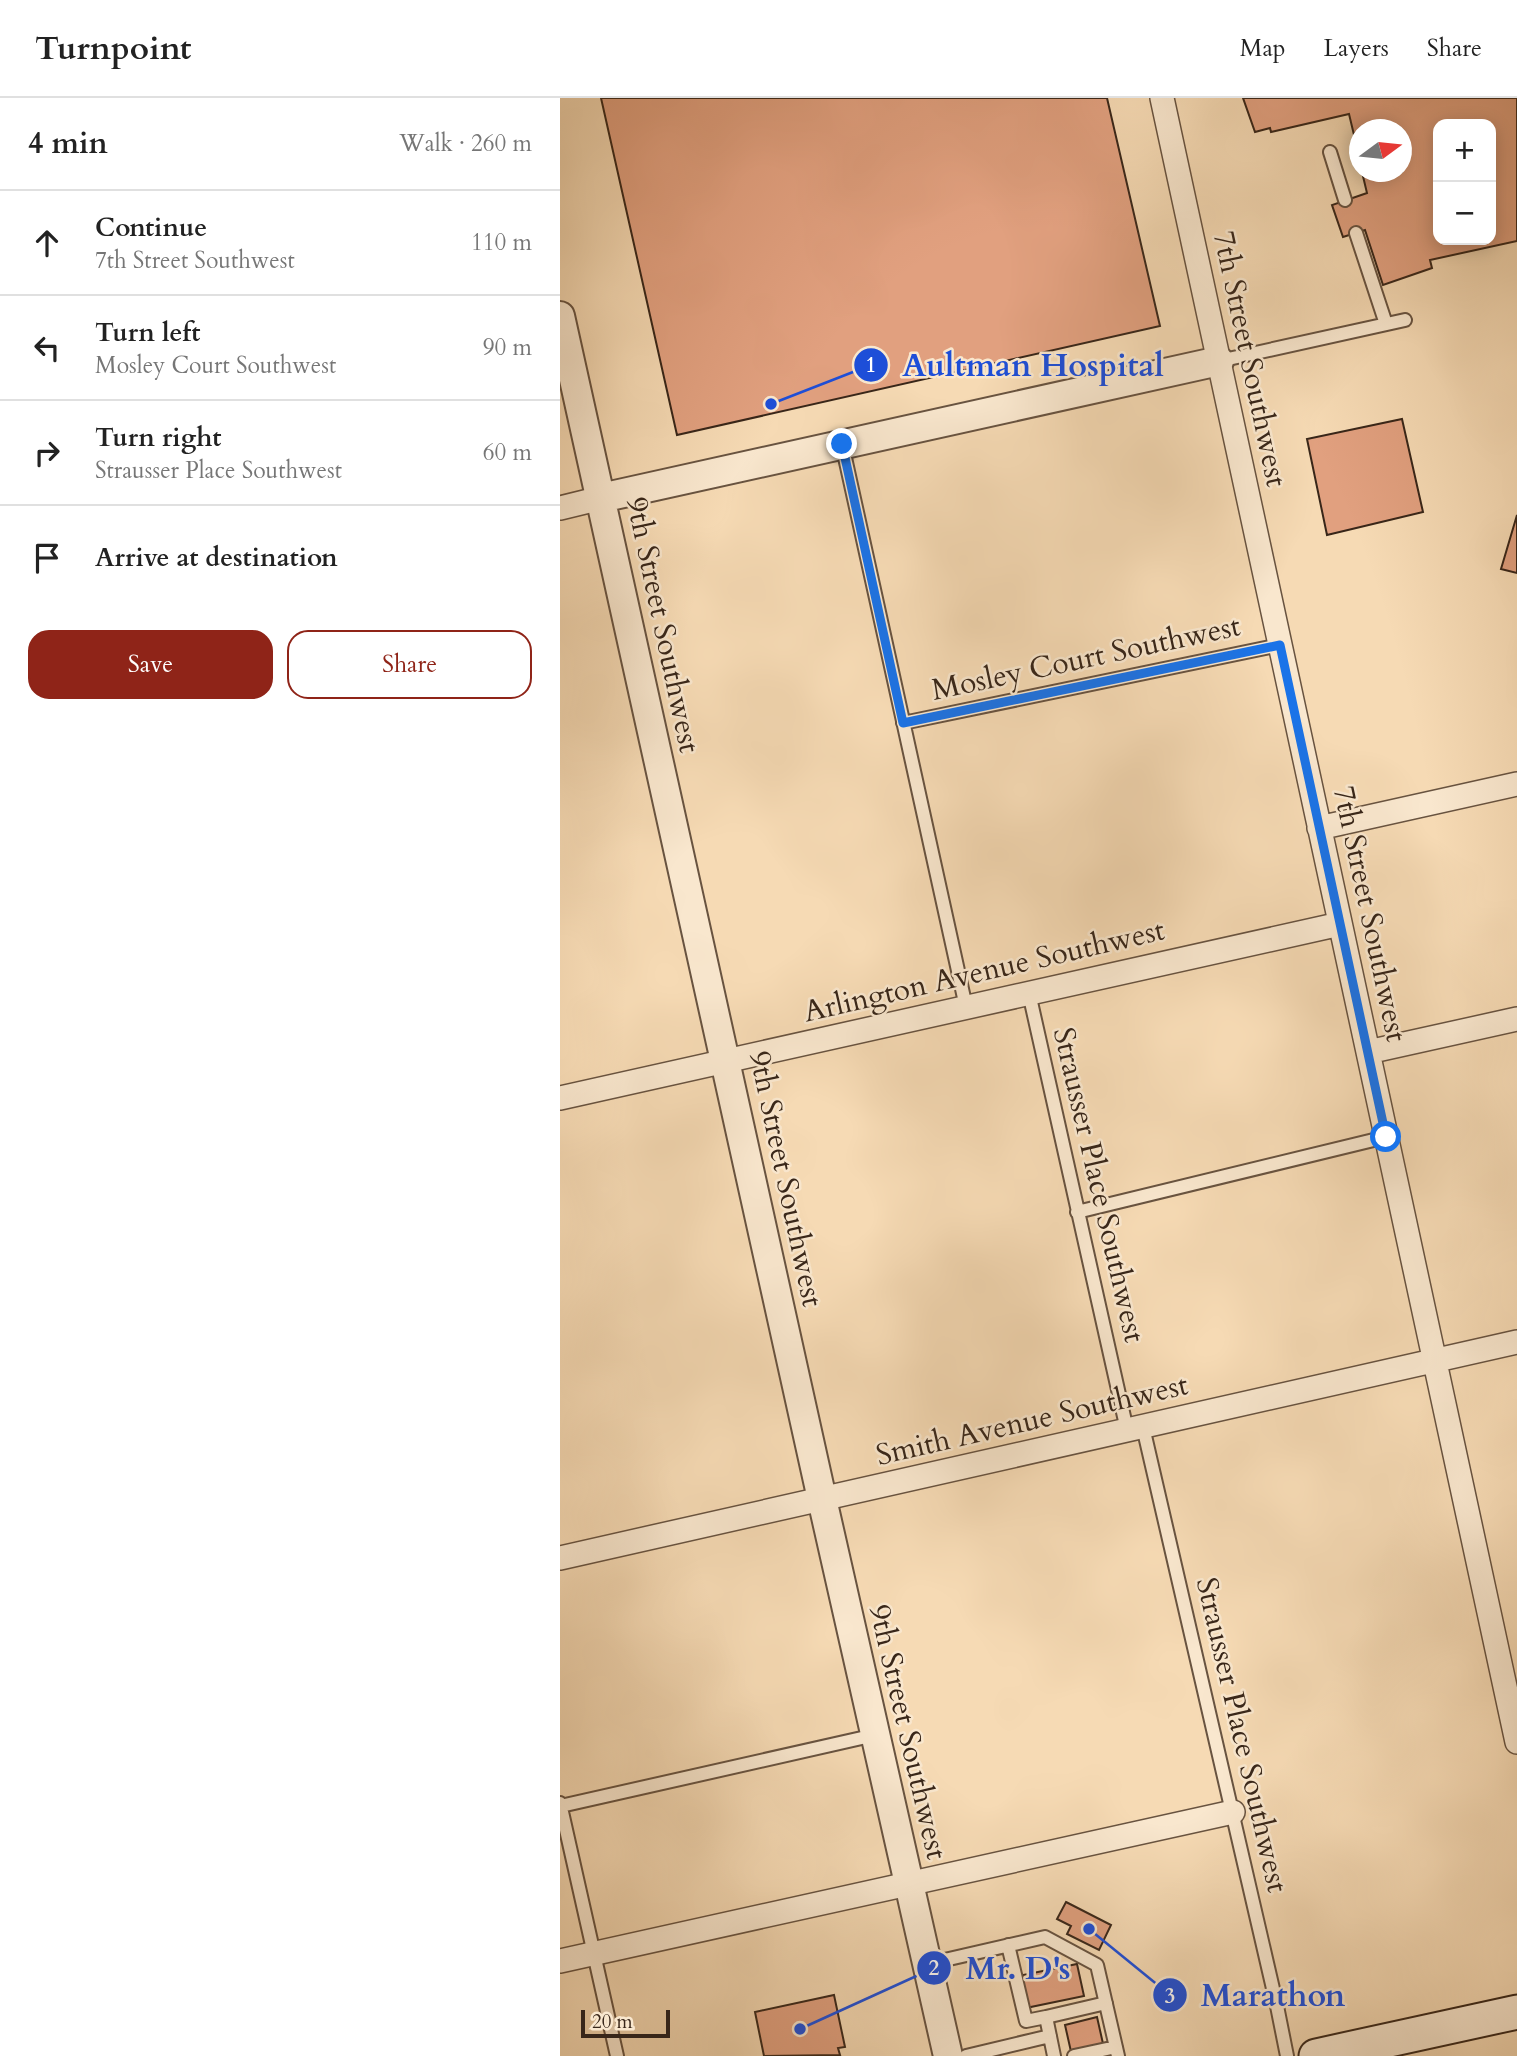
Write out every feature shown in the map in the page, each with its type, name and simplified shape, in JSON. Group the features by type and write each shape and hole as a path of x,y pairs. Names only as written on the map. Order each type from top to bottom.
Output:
{"main road":[{"path":"1316,2056 1517,2012"}],"street":[{"name":"7th Street Southwest","path":"1162,98 1434,1361 1511,1686 1517,1742"},
{"name":"9th Street Southwest","path":"560,316 948,2056"},
{"path":"560,508 1219,361"},
{"path":"1319,828 1517,784"},
{"name":"Arlington Avenue Southwest","path":"560,1098 1340,924"},
{"path":"1367,1052 1517,1019"},
{"name":"Smith Avenue Southwest","path":"560,1558 1517,1342"},
{"path":"560,1961 1233,1812"}],"lane":[{"path":"1330,152 1345,200"},
{"path":"1356,233 1386,324"},
{"path":"1219,361 1405,320"},
{"path":"842,444 966,1007"},
{"name":"Mosley Court Southwest","path":"903,723 1280,645"},
{"name":"Strausser Place Southwest","path":"1029,993 1077,1212 1233,1812 1287,2056"},
{"path":"1077,1212 1386,1137"},
{"path":"617,2056 560,1804 875,1735"},
{"path":"927,1964 1045,1937 1097,1965 1117,2051 1074,2056"},
{"path":"1008,1945 1026,2021 1106,2003"},
{"path":"1046,2017 1054,2056"},
{"path":"966,2056 1050,2036"}],"building":[{"path":"601,98 1107,98 1160,326 677,435"},
{"path":"1243,98 1517,98 1517,241 1430,260 1432,268 1383,285 1365,230 1343,237 1332,205 1367,193 1364,182 1412,182 1412,119 1350,119 1349,114 1271,132 1270,128 1255,132"},
{"path":"1402,419 1423,512 1327,535 1307,439"},
{"path":"1517,515 1517,573 1501,569"},
{"path":"1066,1902 1111,1925 1099,1950 1067,1934 1071,1926 1057,1919"},
{"path":"1077,1964 1084,1996 1021,2009 1014,1977"},
{"path":"834,1995 845,2047 838,2048 840,2055 764,2056 755,2012"},
{"path":"1097,2017 1104,2048 1072,2056 1065,2025"}],"place":[{"name":"Aultman Hospital","path":"771,404"},
{"name":"Marathon","path":"1089,1929"},
{"name":"Mr. D's","path":"800,2029"}],"route":[{"path":"842,444 903,723 1280,645 1386,1137"}]}
